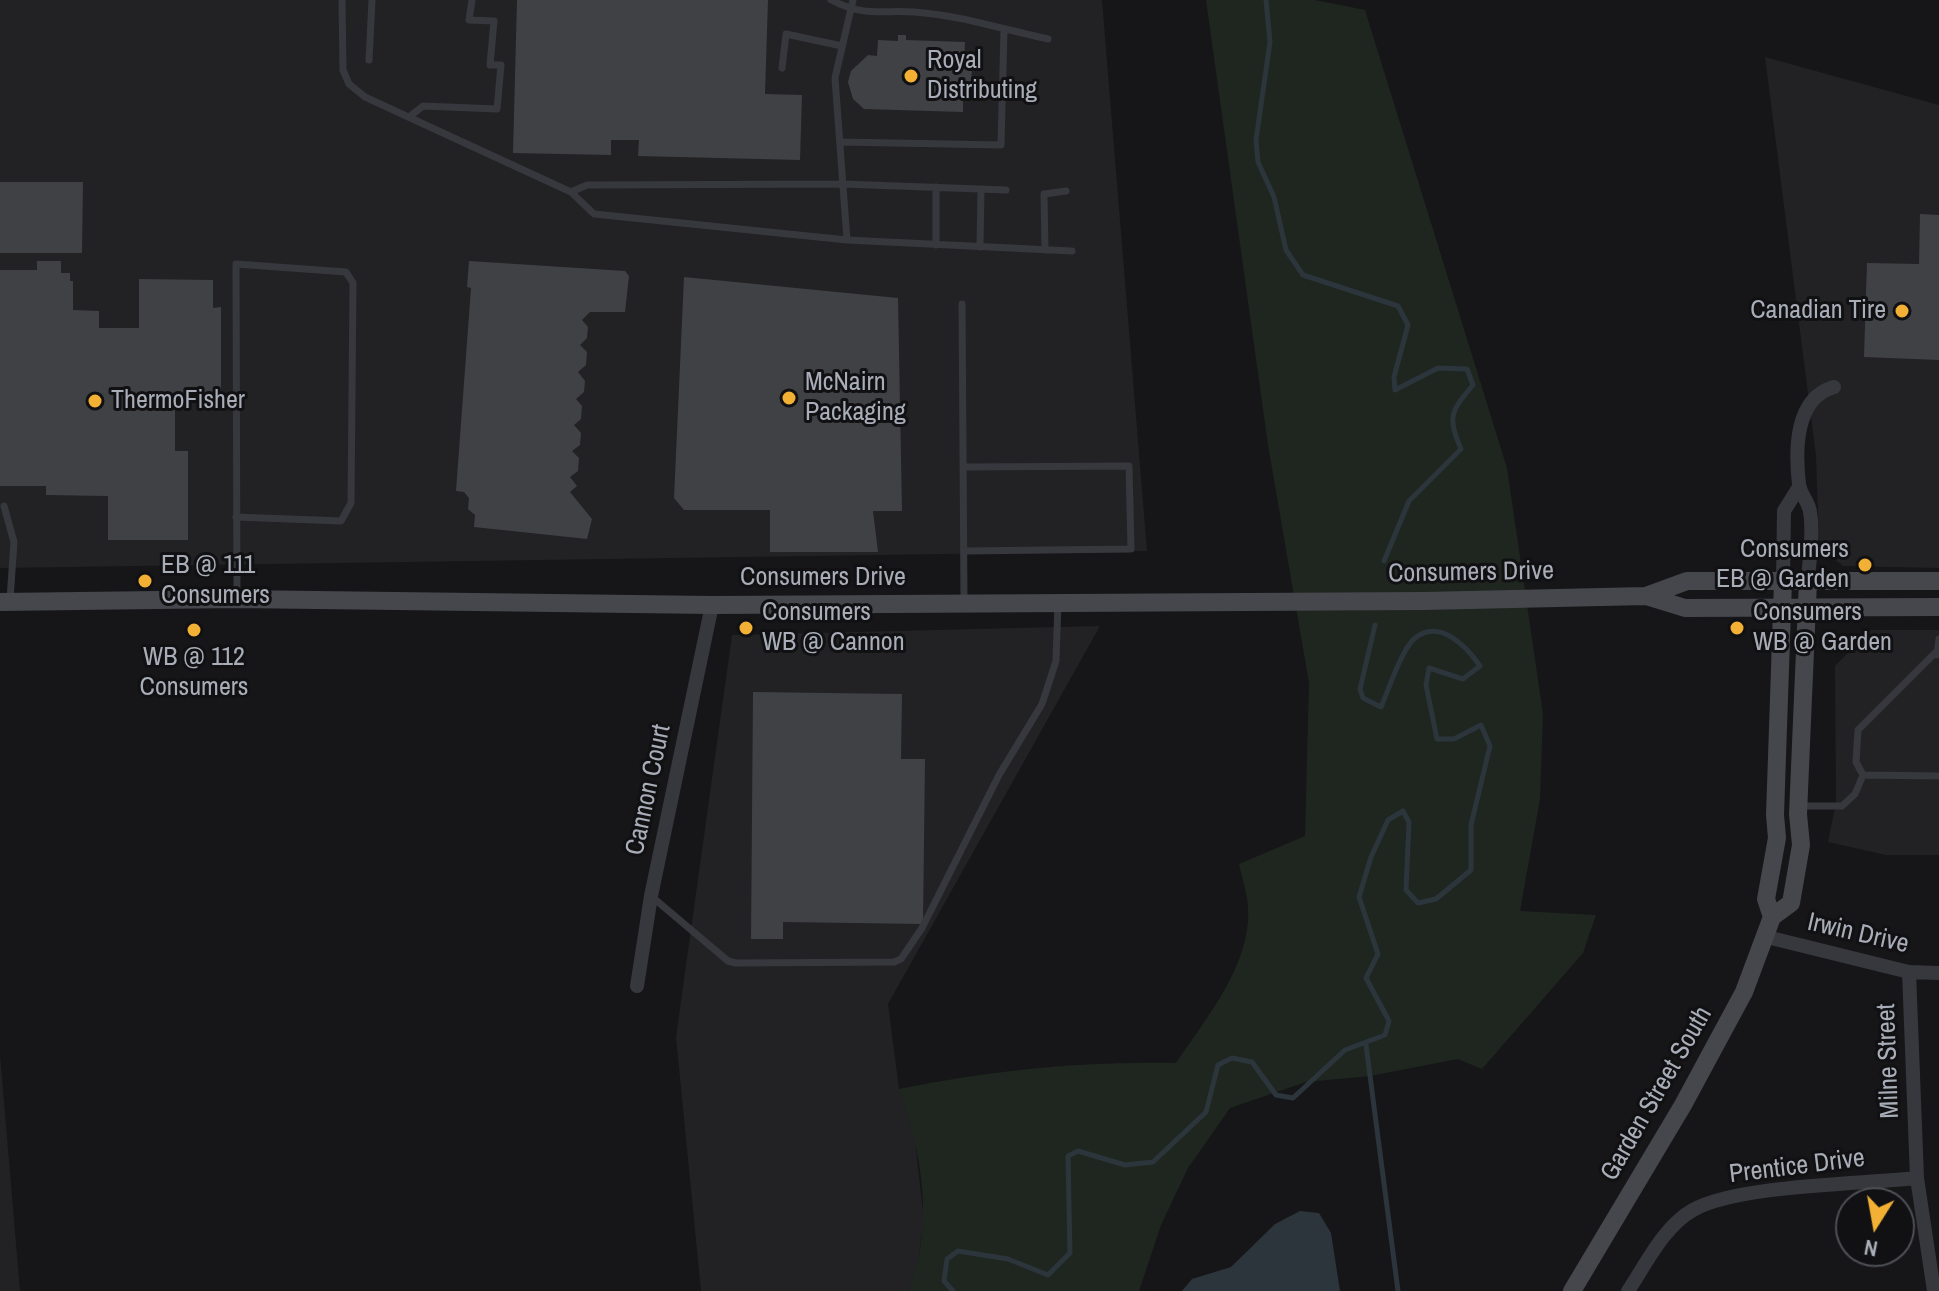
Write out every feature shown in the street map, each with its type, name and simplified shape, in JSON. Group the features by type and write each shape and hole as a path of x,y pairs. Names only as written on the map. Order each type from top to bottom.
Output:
{"main road":[{"name":"Consumers Drive","path":"1646,596 1687,581 1939,581"},
{"name":"Garden Street South","path":"1572,1291 1723,1036 1767,937 1772,917 1766,899 1777,838 1775,815 1783,581"},
{"name":"Garden Street South","path":"1772,917 1791,903 1801,845 1799,806 1808,581"},
{"name":"Consumers Drive","path":"5,602 237,599 712,605 1424,601 1646,596 1685,608 1939,607"}],"street":[{"path":"1783,581 1784,511 1799,487 1804,411 1811,399 1834,387"},
{"path":"1799,487 1810,511 1808,581"},
{"name":"Cannon Court","path":"637,986 651,896 712,605"},
{"name":"Irwin Drive","path":"1767,937 1909,972 1939,973"},
{"name":"Milne Street","path":"1909,972 1917,1178 1934,1291"},
{"name":"Prentice Drive","path":"1628,1291 1663,1237 1692,1211 1730,1196 1917,1178"}],"lane":[{"path":"342,0 343,70 349,84 365,97 571,192 594,214 847,240 1072,251"},
{"path":"369,60 372,0"},
{"path":"409,117 423,106 497,109 501,65 490,65 494,21 469,20 472,0"},
{"path":"831,0 850,10 880,15 914,12 1048,39"},
{"path":"847,240 835,78 853,0"},
{"path":"840,142 1001,145 1004,30"},
{"path":"782,68 786,34 842,46"},
{"path":"571,192 587,185 843,184 1006,190"},
{"path":"936,187 936,245"},
{"path":"980,247 981,189"},
{"path":"1045,250 1044,194 1066,191"},
{"path":"236,517 325,523 341,521 351,503 353,283 346,272 236,264 236,517 237,599"},
{"path":"962,304 964,603"},
{"path":"963,467 1129,466 1131,549 964,551"},
{"path":"4,506 14,542 5,602"},
{"path":"651,896 728,961 894,962 901,959 922,928 999,775 1042,704 1056,661 1058,602"},
{"path":"1863,775 1856,762 1858,730 1937,654 1939,639"},
{"path":"1799,806 1842,806 1855,794 1863,775"},
{"path":"1863,775 1939,776"}],"shaded area":[{"path":"0,0 1102,0 1147,551 0,568"},
{"path":"1206,0 1315,0 1365,10 1507,468 1543,714 1540,799 1520,911 1596,915 1583,953 1482,1069 1458,1059 1370,1076 1306,1082 1230,1108 1188,1168 1161,1225 1139,1291 908,1291 921,1242 922,1190 914,1138 899,1089 1037,1068 1176,1063 1225,990 1243,949 1248,907 1239,864 1305,836 1309,683 1268,445"},
{"path":"1765,57 1939,105 1939,568 1843,566 1824,551 1819,539 1816,456"},
{"path":"1100,626 888,1004 899,1089 914,1131 924,1221 916,1273 908,1291 701,1291 676,1037 732,635"},
{"path":"1871,630 1939,630 1939,855 1886,855 1828,842 1836,802 1835,666"},
{"path":"0,1055 20,1291 0,1291"},
{"path":"1300,1211 1319,1213 1331,1233 1340,1291 1182,1291 1192,1279 1231,1267 1275,1224"}],"building":[{"path":"517,0 768,0 765,94 802,95 800,160 638,156 639,140 611,140 611,155 513,153"},
{"name":"Royal Distributing","path":"898,35 906,35 906,40 965,42 964,64 972,64 971,88 963,88 963,112 864,109 853,99 848,82 851,71 868,55 877,56 878,40 898,41"},
{"path":"0,182 83,182 82,253 0,253"},
{"name":"Canadian Tire","path":"1920,214 1939,215 1939,360 1864,357 1867,263 1919,264"},
{"name":"ThermoFisher","path":"37,261 61,261 61,273 70,273 70,281 73,281 73,310 99,311 99,328 139,328 139,279 213,280 213,308 221,307 221,397 190,397 190,406 175,406 175,451 188,451 188,540 108,540 108,496 46,495 46,486 0,486 0,270 37,270"},
{"path":"469,261 625,271 629,276 625,312 590,312 582,320 588,327 587,338 580,345 587,352 586,365 578,372 585,381 584,392 576,399 582,406 581,419 574,425 581,433 580,445 572,451 579,458 578,471 570,477 577,486 570,492 592,519 587,539 474,527 475,515 468,509 469,498 464,492 456,491 471,288 467,287"},
{"name":"McNairn Packaging","path":"684,277 898,298 902,511 873,511 878,552 770,552 770,510 684,510 674,498"},
{"path":"753,692 902,694 901,759 925,759 923,924 783,922 783,939 751,939"}],"waterway":[{"path":"1266,0 1270,42 1256,140 1258,162 1274,197 1286,250 1303,275 1398,306 1408,325 1394,377 1395,390 1438,368 1467,369 1473,385 1454,414 1454,429 1461,449 1409,501 1384,561"},
{"path":"953,1291 944,1281 947,1259 958,1251 1008,1259 1048,1275 1070,1253 1068,1156 1078,1151 1125,1165 1153,1162 1206,1112 1218,1065 1232,1058 1252,1062 1276,1095 1293,1098 1345,1050 1385,1035 1389,1021 1366,978 1378,954 1359,897 1371,857 1388,820 1403,811 1409,822 1406,890 1418,903 1436,899 1471,870 1471,825 1490,746 1481,725 1454,739 1437,739 1426,685 1429,668 1463,679 1480,666 1460,643 1442,633 1423,633 1409,644 1381,707 1363,698 1360,689 1375,625"},
{"path":"1366,1045 1398,1291"}],"place":[{"name":"Royal Distributing","path":"911,76"},
{"name":"Canadian Tire","path":"1902,311"},
{"name":"McNairn Packaging","path":"789,398"},
{"name":"ThermoFisher","path":"95,401"},
{"name":"Consumers EB @ Garden","path":"1865,565"},
{"name":"EB @ 111 Consumers","path":"145,581"},
{"name":"Consumers WB @ Cannon","path":"746,628"},
{"name":"Consumers WB @ Garden","path":"1737,628"},
{"name":"WB @ 112 Consumers","path":"194,630"}]}
